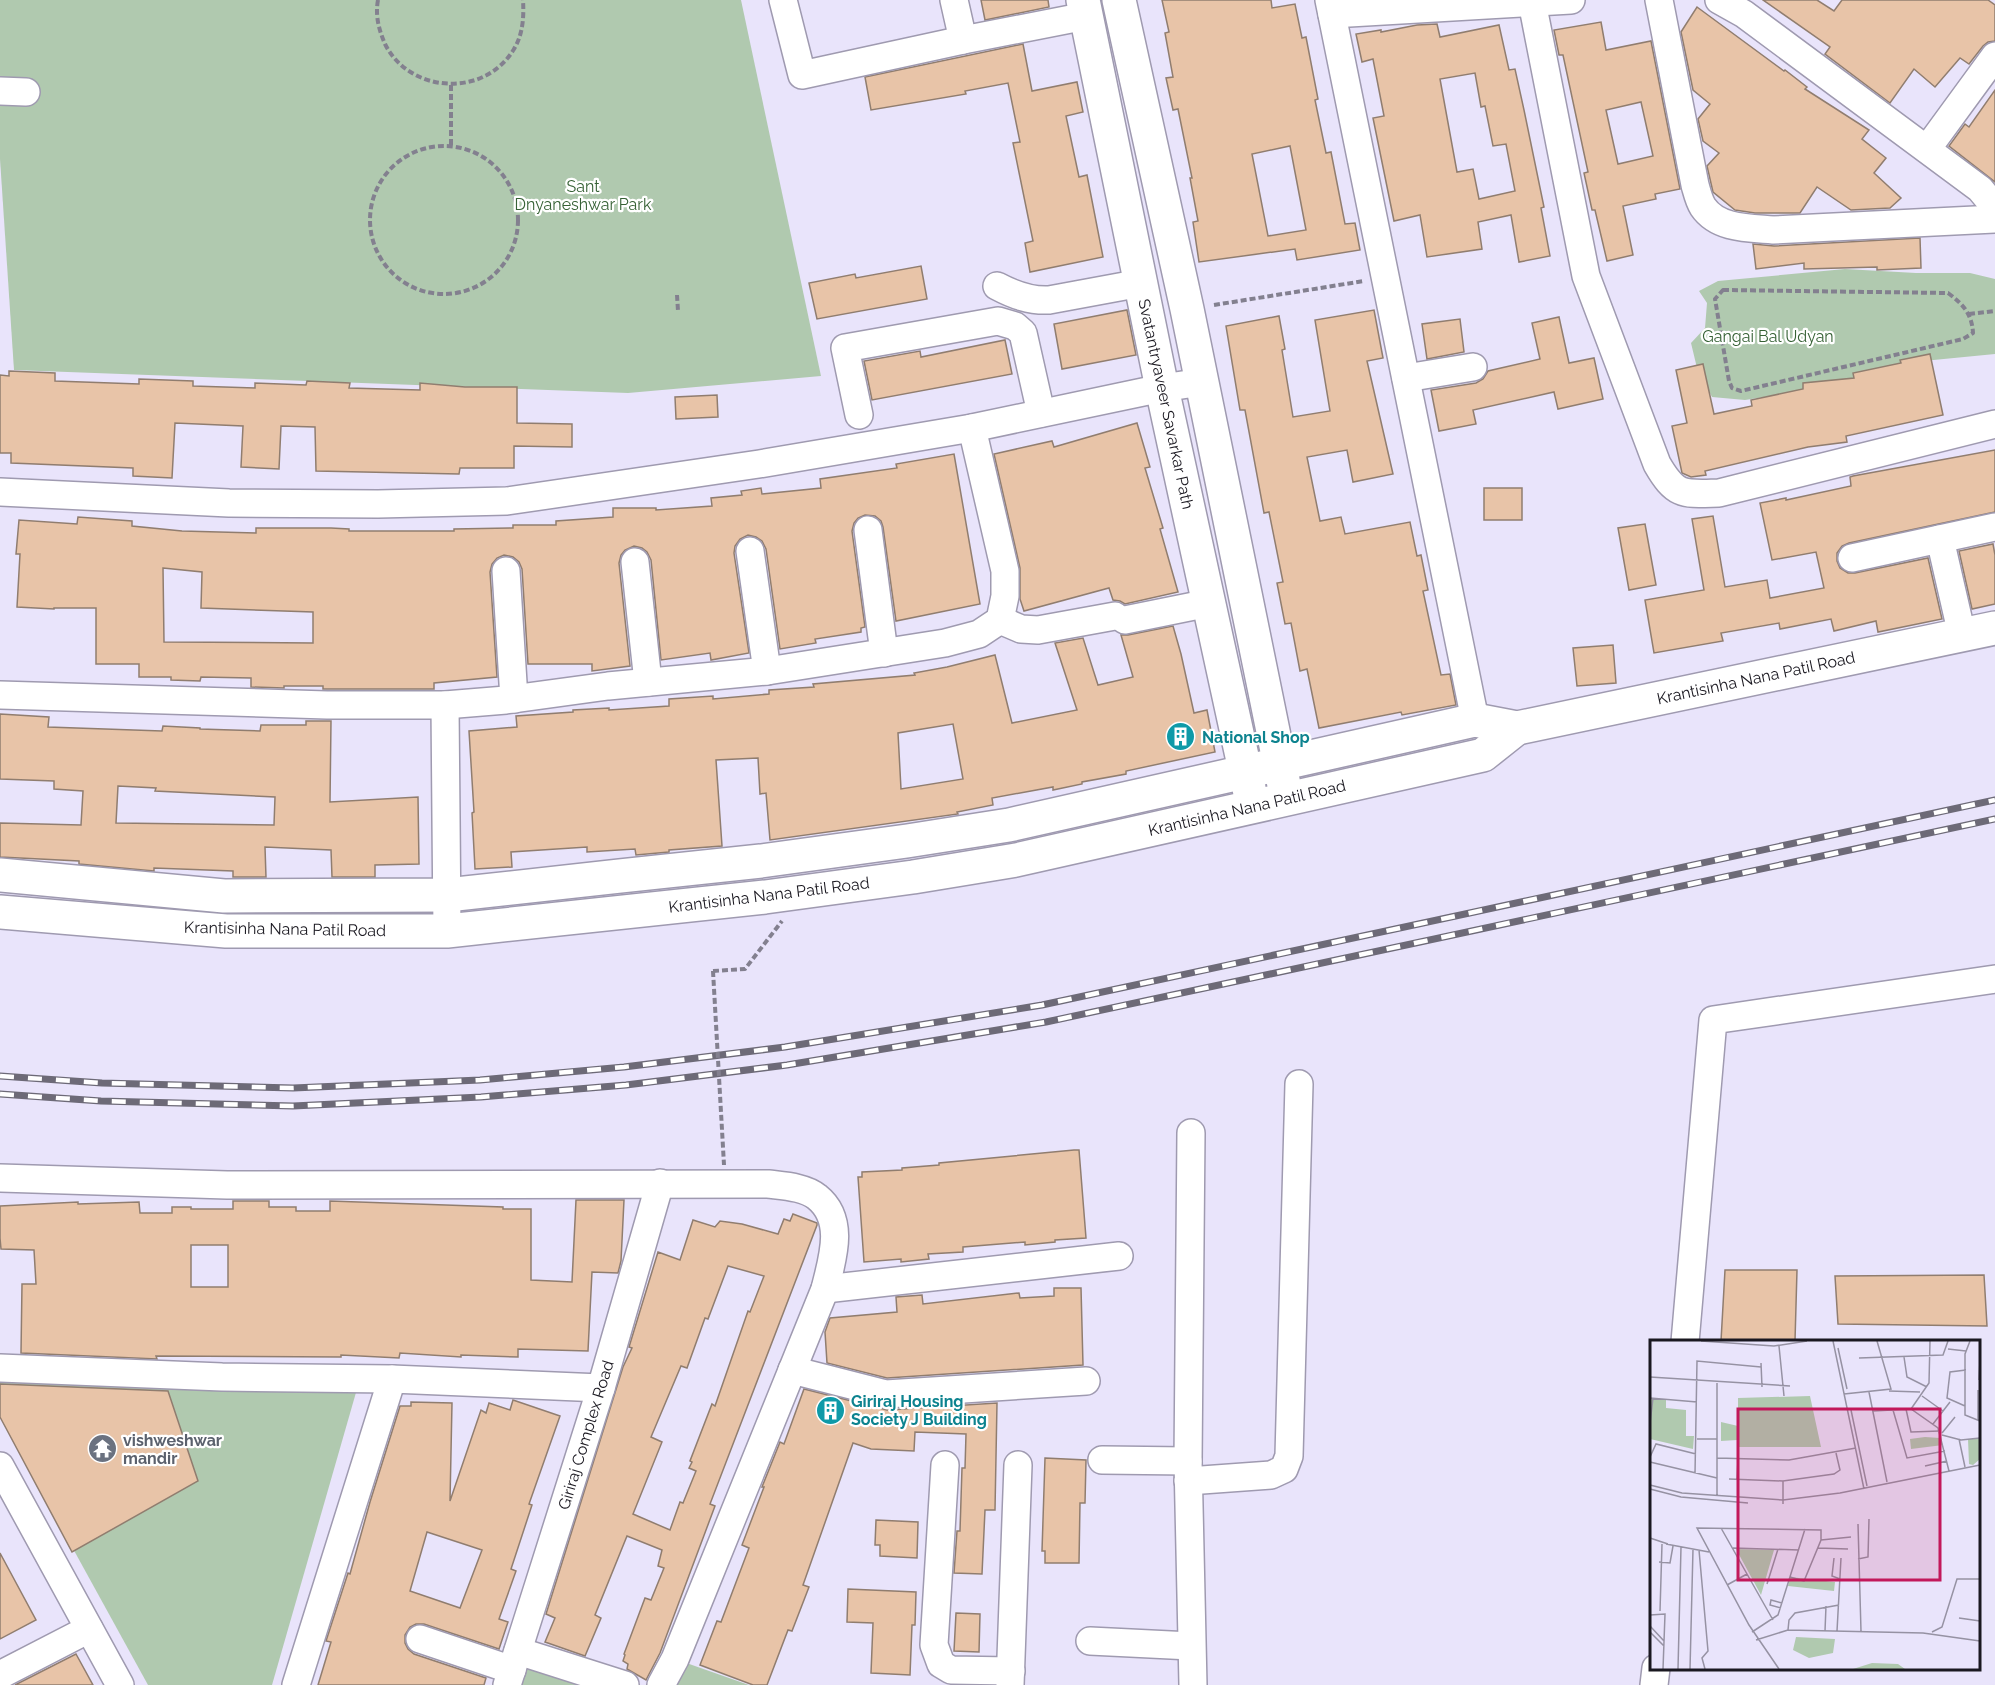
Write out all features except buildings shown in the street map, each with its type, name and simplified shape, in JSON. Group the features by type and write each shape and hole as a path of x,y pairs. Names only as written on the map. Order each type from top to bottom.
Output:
{"main road":[{"path":"1086,15 1122,11 1187,309 1287,799"},
{"name":"Svatantryaveer Savarkar Path","path":"1086,15 1162,388 1253,807"},
{"name":"Krantisinha Nana Patil Road","path":"0,875 224,896 447,894 760,861 907,842 1010,825 1475,720 1517,728 1995,628"},
{"name":"Krantisinha Nana Patil Road","path":"0,912 226,931 447,931 790,893 913,877 1016,860 1253,807 1483,754 1517,728"}],"street":[{"path":"783,0 802,75 1086,15"},
{"path":"954,0 963,40"},
{"path":"1475,720 1330,7 1571,0"},
{"path":"1659,0 1695,185 1702,206 1714,220 1736,226 1773,230 1995,219"},
{"path":"1719,0 1744,14 1927,148 1980,189 1995,207"},
{"path":"1532,2 1586,276 1657,464 1667,482 1686,494 1719,493 1995,424"},
{"path":"1927,148 1995,56"},
{"path":"998,286 1035,300 1049,300 1141,283"},
{"path":"859,415 846,348 998,321 1015,326 1023,333 1041,413"},
{"path":"1406,378 1473,367"},
{"path":"0,492 229,504 507,501 759,464 972,428 1162,388 1202,382"},
{"path":"0,695 327,705 445,705 767,671 945,644 979,634 999,620 1005,596 1005,571 972,428"},
{"path":"1852,558 1995,527"},
{"path":"868,530 884,653"},
{"path":"1940,539 1962,635"},
{"path":"750,551 767,671"},
{"path":"635,562 648,682"},
{"path":"506,571 514,699"},
{"path":"999,620 1021,629 1038,630 1209,603"},
{"path":"445,705 447,931"},
{"path":"1685,1340 1713,1020 1995,980"},
{"path":"1102,1461 1188,1471 1271,1475 1284,1469 1289,1456 1299,1084"},
{"path":"1191,1133 1188,1471 1193,1685"},
{"path":"0,1178 227,1185 768,1184 794,1187 817,1196 828,1210 834,1229 835,1246 825,1289 675,1659 661,1685"},
{"name":"Giriraj Complex Road","path":"512,1669 601,1388 660,1183"},
{"path":"825,1289 1119,1256"},
{"path":"0,1368 222,1377 392,1379 601,1388"},
{"path":"792,1370 886,1394 1086,1382"},
{"path":"296,1685 392,1379"},
{"path":"945,1465 934,1645 941,1664 951,1670 1011,1678 1018,1465"},
{"path":"0,1466 120,1685"},
{"path":"0,1675 89,1629"},
{"path":"420,1639 512,1669 625,1685"},
{"path":"1090,1641 1191,1646"},
{"path":"1654,1685 1656,1670"}],"path":[{"path":"378,0 376,10 380,33 390,54 407,71 427,81 451,85 476,81 498,68 514,49 523,26 523,0"},
{"path":"451,85 451,147"},
{"path":"439,146 451,147 464,148 485,158 503,174 515,195 519,219 515,243 505,264 493,276 464,292 439,294 414,288 393,274 378,254 370,230 371,206 380,182 395,164 416,151 439,146"},
{"path":"1187,309 1385,278"},
{"path":"1723,290 1948,293 1960,302 1969,314 1973,333 1963,339 1741,391 1732,388 1729,381 1715,299 1723,290"},
{"path":"677,295 678,310"},
{"path":"1969,314 1995,311"},
{"path":"724,1165 713,971 745,969 790,910 790,893"}],"green space":[{"name":"Sant Dnyaneshwar Park","path":"0,0 741,0 821,376 628,393 14,370 0,159"},
{"name":"Gangai Bal Udyan","path":"1845,269 1970,273 1995,279 1995,354 1913,362 1870,378 1745,400 1712,397 1697,368 1691,343 1705,328 1707,303 1699,291 1718,281"},
{"path":"0,1382 357,1389 272,1685 148,1685 0,1416"},
{"path":"518,1651 625,1685 507,1685"},
{"path":"675,1659 749,1685 661,1685"}],"railway":[{"path":"0,1076 102,1083 293,1088 480,1080 624,1067 785,1047 1042,1005 1995,800"},
{"path":"0,1094 101,1101 293,1106 481,1097 626,1085 787,1065 1046,1022 1995,819"}],"place":[{"name":"National Shop","path":"1181,737"},
{"name":"Giriraj Housing Society J Building","path":"830,1410"},
{"name":"vishweshwar mandir","path":"102,1449"}]}
